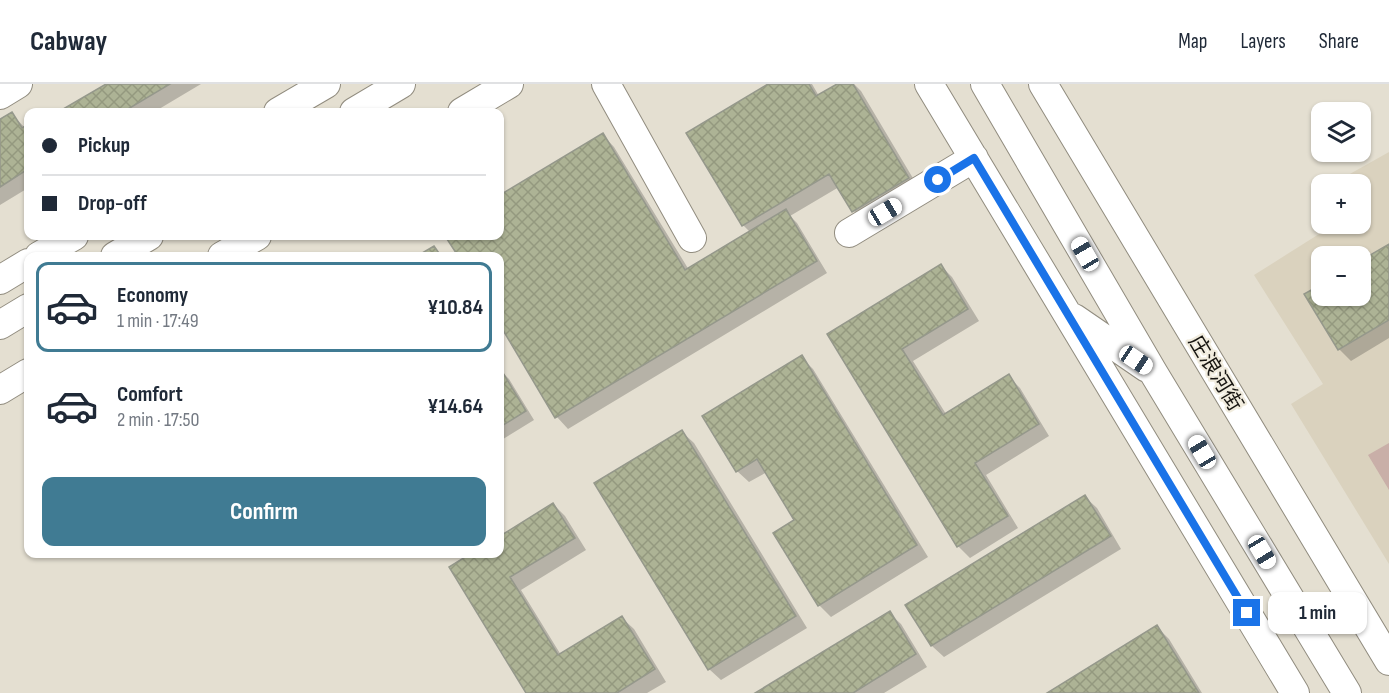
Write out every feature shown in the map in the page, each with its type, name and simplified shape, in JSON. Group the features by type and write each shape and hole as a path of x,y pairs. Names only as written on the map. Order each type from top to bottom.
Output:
{"street":[{"path":"0,94 18,84"},
{"path":"291,103 326,84"},
{"path":"361,108 401,84"},
{"path":"469,108 509,84"},
{"path":"606,84 693,237"},
{"path":"929,84 945,96 974,158 1295,693"},
{"name":"庄浪河街","path":"1043,84 1389,661"},
{"path":"988,87 1153,372 1347,693"},
{"path":"849,233 974,158"},
{"path":"51,252 68,240"},
{"path":"122,252 142,240"},
{"path":"229,252 250,240"},
{"path":"0,326 24,311"},
{"path":"1067,313 1153,372"},
{"path":"0,390 24,375"}],"shaded area":[{"path":"1389,152 1389,564 1291,404 1323,384 1254,275 1319,234 1371,234 1371,174 1350,174"},
{"path":"1389,443 1389,490 1368,455"}],"building":[{"path":"106,84 170,84 130,108 65,108"},
{"path":"768,84 809,84 816,96 837,84 853,84 909,178 852,212 829,174 742,226 686,133"},
{"path":"12,112 22,128 24,127 24,172 0,187 0,119"},
{"path":"603,133 685,270 786,209 817,261 555,418 504,332 504,252 455,252 448,240 504,240 504,193"},
{"path":"1389,244 1389,320 1338,350 1311,306 1371,306 1371,255"},
{"path":"434,246 438,252 424,252"},
{"path":"941,264 968,309 902,349 943,415 1009,374 1039,424 975,463 1008,516 957,547 827,334"},
{"path":"1311,290 1311,306 1304,294"},
{"path":"802,355 917,545 818,606 773,533 794,520 757,459 736,472 702,416"},
{"path":"504,375 526,411 504,425"},
{"path":"682,430 796,616 708,670 594,483"},
{"path":"1085,495 1111,536 931,646 905,605"},
{"path":"553,503 575,538 510,577 558,655 622,616 655,669 617,693 526,693 449,567 464,558 504,558 504,534"},
{"path":"890,611 916,654 853,693 755,693"},
{"path":"1157,625 1199,693 1047,693"}],"route":[{"path":"938,180 974,158 1247,613"}]}
